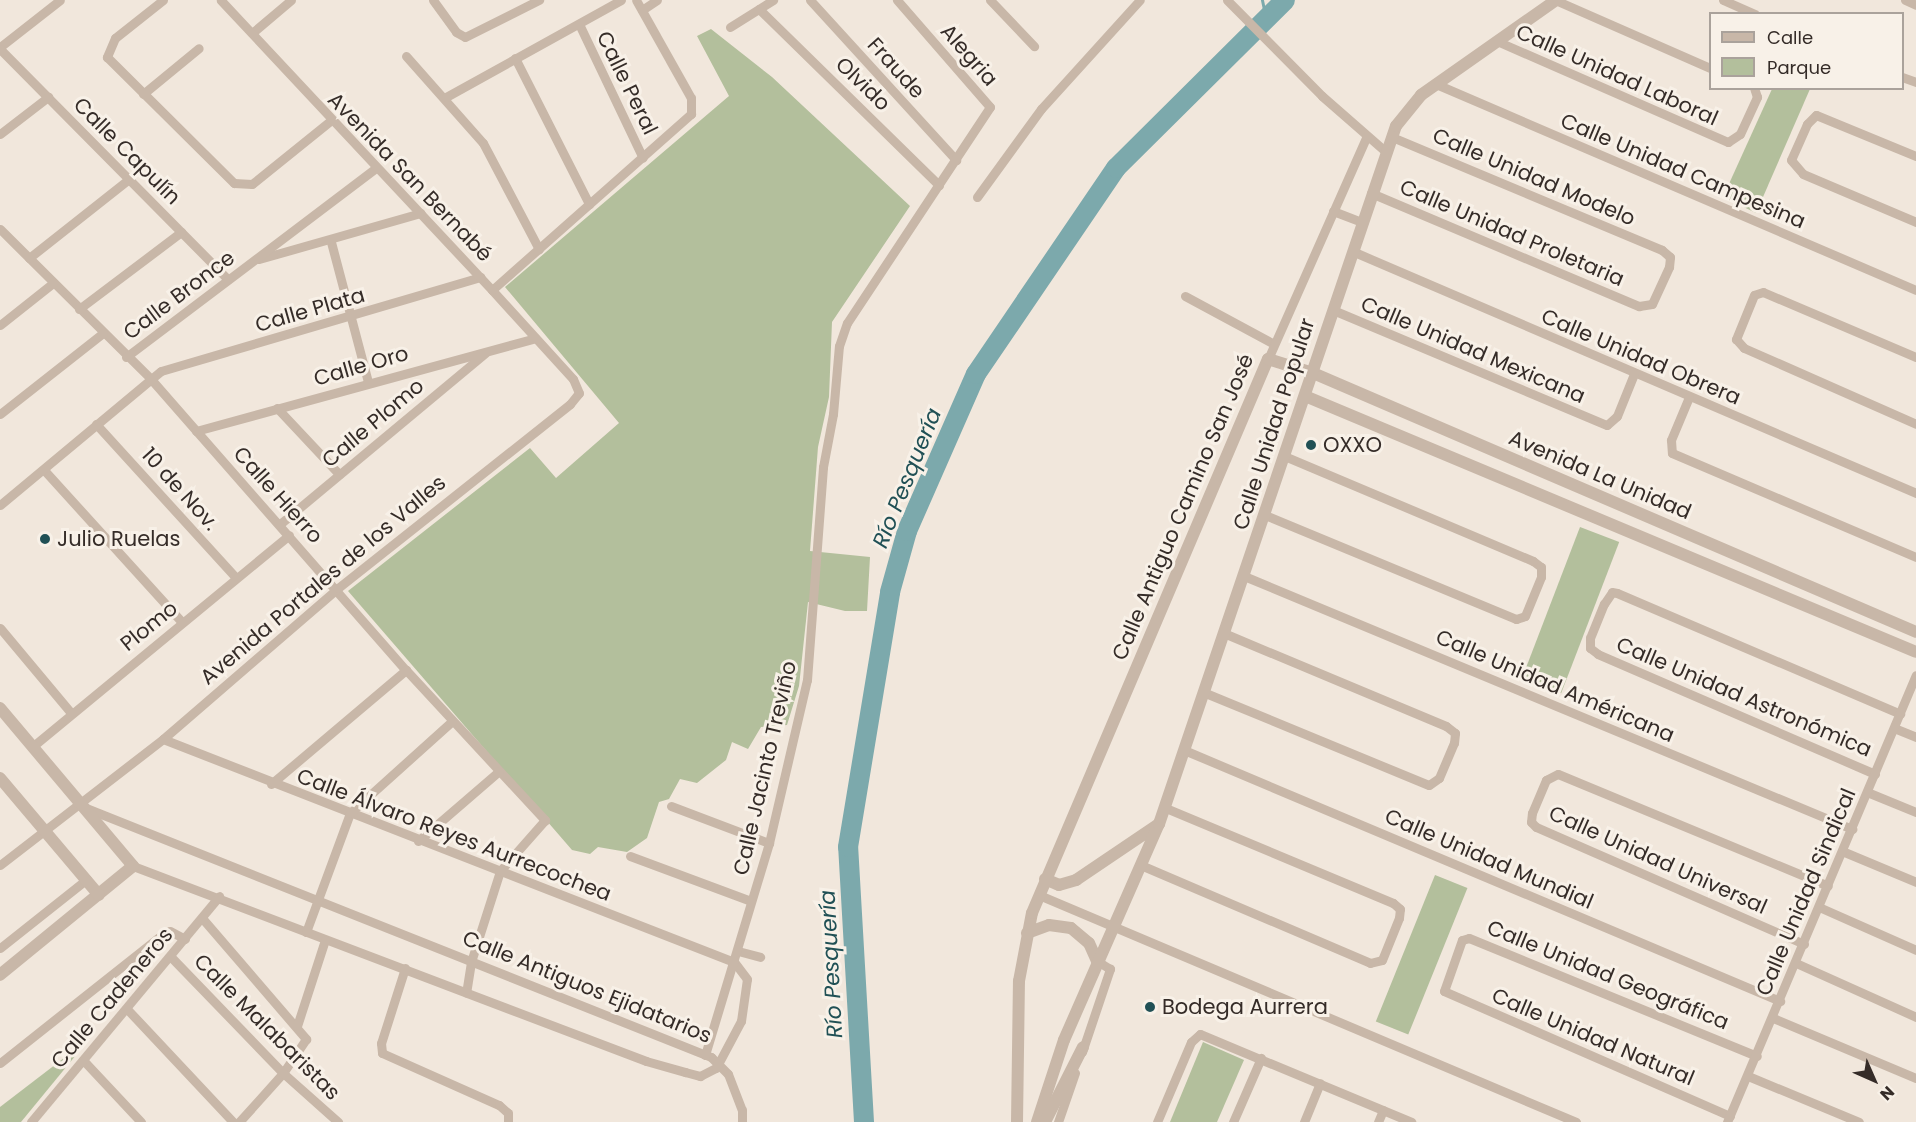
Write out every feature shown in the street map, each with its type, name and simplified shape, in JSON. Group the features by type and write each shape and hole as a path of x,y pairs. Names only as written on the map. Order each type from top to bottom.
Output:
{"street":[{"path":"0,48 60,0"},
{"path":"163,0 115,38 106,51 112,63 227,177 242,186 262,177 330,121"},
{"name":"Avenida San Bernabé","path":"221,0 330,121 421,213 573,379"},
{"path":"252,33 291,0"},
{"path":"433,0 456,32 465,37 539,0"},
{"path":"446,97 621,0"},
{"path":"492,290 684,122 694,107 692,98 636,0"},
{"path":"642,10 657,0"},
{"path":"730,27 774,0"},
{"name":"Fraude","path":"810,0 956,160"},
{"name":"Alegria","path":"897,0 990,107"},
{"path":"990,0 1034,46"},
{"path":"977,196 1041,109 1140,0"},
{"path":"1228,0 1322,96 1386,152"},
{"path":"1556,0 1709,68"},
{"name":"Calle Unidad Popular","path":"1037,1122 1064,1040 1097,961 1143,866 1159,824 1392,137 1410,104 1556,0"},
{"path":"1723,0 1750,12"},
{"path":"1905,0 1916,4"},
{"name":"Olvido","path":"759,9 939,185"},
{"name":"Calle Peral","path":"579,24 643,158"},
{"name":"Calle Unidad Laboral","path":"1499,42 1721,140 1733,142 1740,134 1757,97 1755,90"},
{"name":"Calle Capulín","path":"0,48 228,279"},
{"path":"143,94 199,48"},
{"path":"406,56 446,97 483,143 539,249"},
{"path":"515,58 589,204"},
{"name":"Calle Unidad Campesina","path":"1436,84 1916,290"},
{"path":"0,134 48,97"},
{"name":"Calle Jacinto Treviño","path":"705,1054 769,843 807,680 819,556 823,467 839,346 847,322 990,107"},
{"path":"1916,156 1829,118 1816,115 1811,119 1793,152 1792,166 1803,174 1916,222"},
{"name":"Calle Antiguo Camino San José","path":"1017,1122 1019,981 1027,933 1039,895 1274,344 1367,135"},
{"name":"Calle Unidad Modelo","path":"1392,137 1662,250 1670,257 1669,267 1652,304 1639,306"},
{"name":"Calle Bronce","path":"126,357 376,168"},
{"path":"30,258 129,179"},
{"name":"Calle Unidad Proletaria","path":"1371,194 1639,306"},
{"path":"1334,211 1362,222"},
{"name":"Calle Bronce","path":"254,261 331,242 421,213"},
{"name":"Calle Hierro","path":"0,229 126,357 150,378 338,588 406,670 545,820 500,871"},
{"path":"79,309 181,232"},
{"path":"331,242 368,381"},
{"name":"Calle Unidad Obrera","path":"1352,251 1634,374 1916,493"},
{"name":"Calle Plata","path":"0,505 150,378 175,366 350,318 480,277"},
{"path":"0,325 53,283"},
{"path":"1916,357 1771,295 1758,292 1750,302 1736,339 1744,348 1916,423"},
{"path":"1185,296 1274,344"},
{"name":"Calle Unidad Mexicana","path":"1333,310 1599,424 1612,423 1634,374"},
{"path":"0,414 103,333"},
{"name":"Calle Oro","path":"196,431 368,381 536,338"},
{"name":"Calle Plomo","path":"280,524 489,349"},
{"name":"Avenida La Unidad","path":"1268,359 1313,373 1916,632"},
{"name":"Avenida Portales de los Valles","path":"0,865 163,739 338,588 570,404 579,393 573,379"},
{"name":"Avenida La Unidad","path":"1305,396 1916,652"},
{"path":"1689,397 1670,448 1680,458 1916,557"},
{"path":"276,408 339,474"},
{"name":"10 de Nov.","path":"96,424 236,578"},
{"path":"1265,515 1516,619 1525,616 1541,577 1541,567 1533,561 1285,456"},
{"path":"44,470 182,622"},
{"name":"Plomo","path":"32,747 290,535"},
{"name":"Calle Unidad Américana","path":"1244,576 1852,829"},
{"name":"Calle Unidad Astronómica","path":"1875,774 1593,651 1590,638 1612,592 1900,714"},
{"path":"0,628 71,713"},
{"path":"1203,692 1424,783 1436,782 1454,743 1455,733 1446,726 1224,633"},
{"path":"272,784 406,670"},
{"name":"Calle Unidad Sindical","path":"1729,1119 1916,675"},
{"name":"Calle Antiguos Ejidatarios","path":"0,708 79,805 133,866 219,896 325,940 666,1067 700,1076 711,1073 720,1063 705,1054 79,805"},
{"path":"306,932 350,813 452,721"},
{"path":"1894,728 1916,737"},
{"name":"Calle Álvaro Reyes Aurrecochea","path":"163,739 417,841 500,871 734,963"},
{"name":"Calle Unidad Mundial","path":"1184,750 1780,1001"},
{"path":"417,841 499,771"},
{"name":"Calle Unidad Universal","path":"1804,944 1531,822 1546,780 1553,773 1828,886"},
{"path":"0,778 99,895"},
{"name":"Calle Unidad Astronómica","path":"1867,792 1916,812"},
{"path":"671,806 769,843"},
{"path":"1143,866 1378,963 1399,918 1397,906 1164,807"},
{"path":"1045,879 1059,885 1076,879 1159,824"},
{"path":"1842,851 1916,882"},
{"path":"630,856 751,901"},
{"path":"0,975 133,866"},
{"path":"466,993 471,962 500,871"},
{"path":"0,948 87,879"},
{"path":"1039,895 1115,925 1575,1122"},
{"name":"Calle Cadeneros","path":"32,1122 171,957 219,896"},
{"path":"1819,907 1916,950"},
{"path":"202,918 306,1039 302,1050 284,1073 239,1122"},
{"path":"1027,933 1048,925 1071,928 1089,944 1097,961 1110,969 1058,1122"},
{"path":"0,1063 164,933 170,932 185,939"},
{"name":"Calle Unidad Geográfica","path":"1443,990 1462,940 1469,938 1757,1056"},
{"path":"297,1026 325,940"},
{"path":"738,951 760,957"},
{"name":"Calle Malabaristas","path":"171,957 284,1073 338,1122"},
{"path":"734,963 745,972 747,994 741,1021 720,1063 737,1096 742,1122"},
{"path":"1796,963 1916,1017"},
{"path":"405,968 381,1043 382,1053 499,1105 508,1113 508,1122"},
{"name":"Calle Unidad Natural","path":"1443,990 1729,1119"},
{"path":"127,1009 232,1122"},
{"path":"1773,1018 1916,1078"},
{"path":"1157,1122 1196,1034 1261,1058 1412,1122"},
{"path":"1045,1122 1062,1082 1083,1047"},
{"path":"1233,1122 1261,1058"},
{"path":"83,1060 141,1122"},
{"path":"1748,1076 1859,1122"},
{"path":"1304,1122 1320,1083"},
{"path":"1378,1122 1383,1110"},
{"path":"38,1114 46,1122"}],"green space":[{"path":"711,29 772,77 910,206 832,322 829,397 818,447 810,551 870,557 867,611 845,611 808,602 799,686 787,725 761,727 748,749 732,742 726,760 697,783 680,779 669,799 659,802 647,838 627,852 598,847 590,854 572,850 348,591 530,448 556,478 619,423 505,287 729,96 697,36"},
{"path":"1772,90 1810,90 1756,213 1723,197"},
{"path":"1580,527 1619,542 1561,693 1522,678"},
{"path":"1435,875 1467,888 1408,1035 1376,1021"},
{"path":"90,1038 21,1122 0,1122 0,1107"},
{"path":"1203,1042 1244,1060 1217,1122 1170,1122"}],"waterway":[{"path":"1262,0 1266,19"},
{"name":"Río Pesquería","path":"864,1122 848,847 890,592 907,531 976,374 1116,168 1285,0"}],"place":[{"name":"OXXO","path":"1311,445"},
{"name":"Julio Ruelas","path":"45,539"},
{"name":"Bodega Aurrera","path":"1150,1007"}]}
